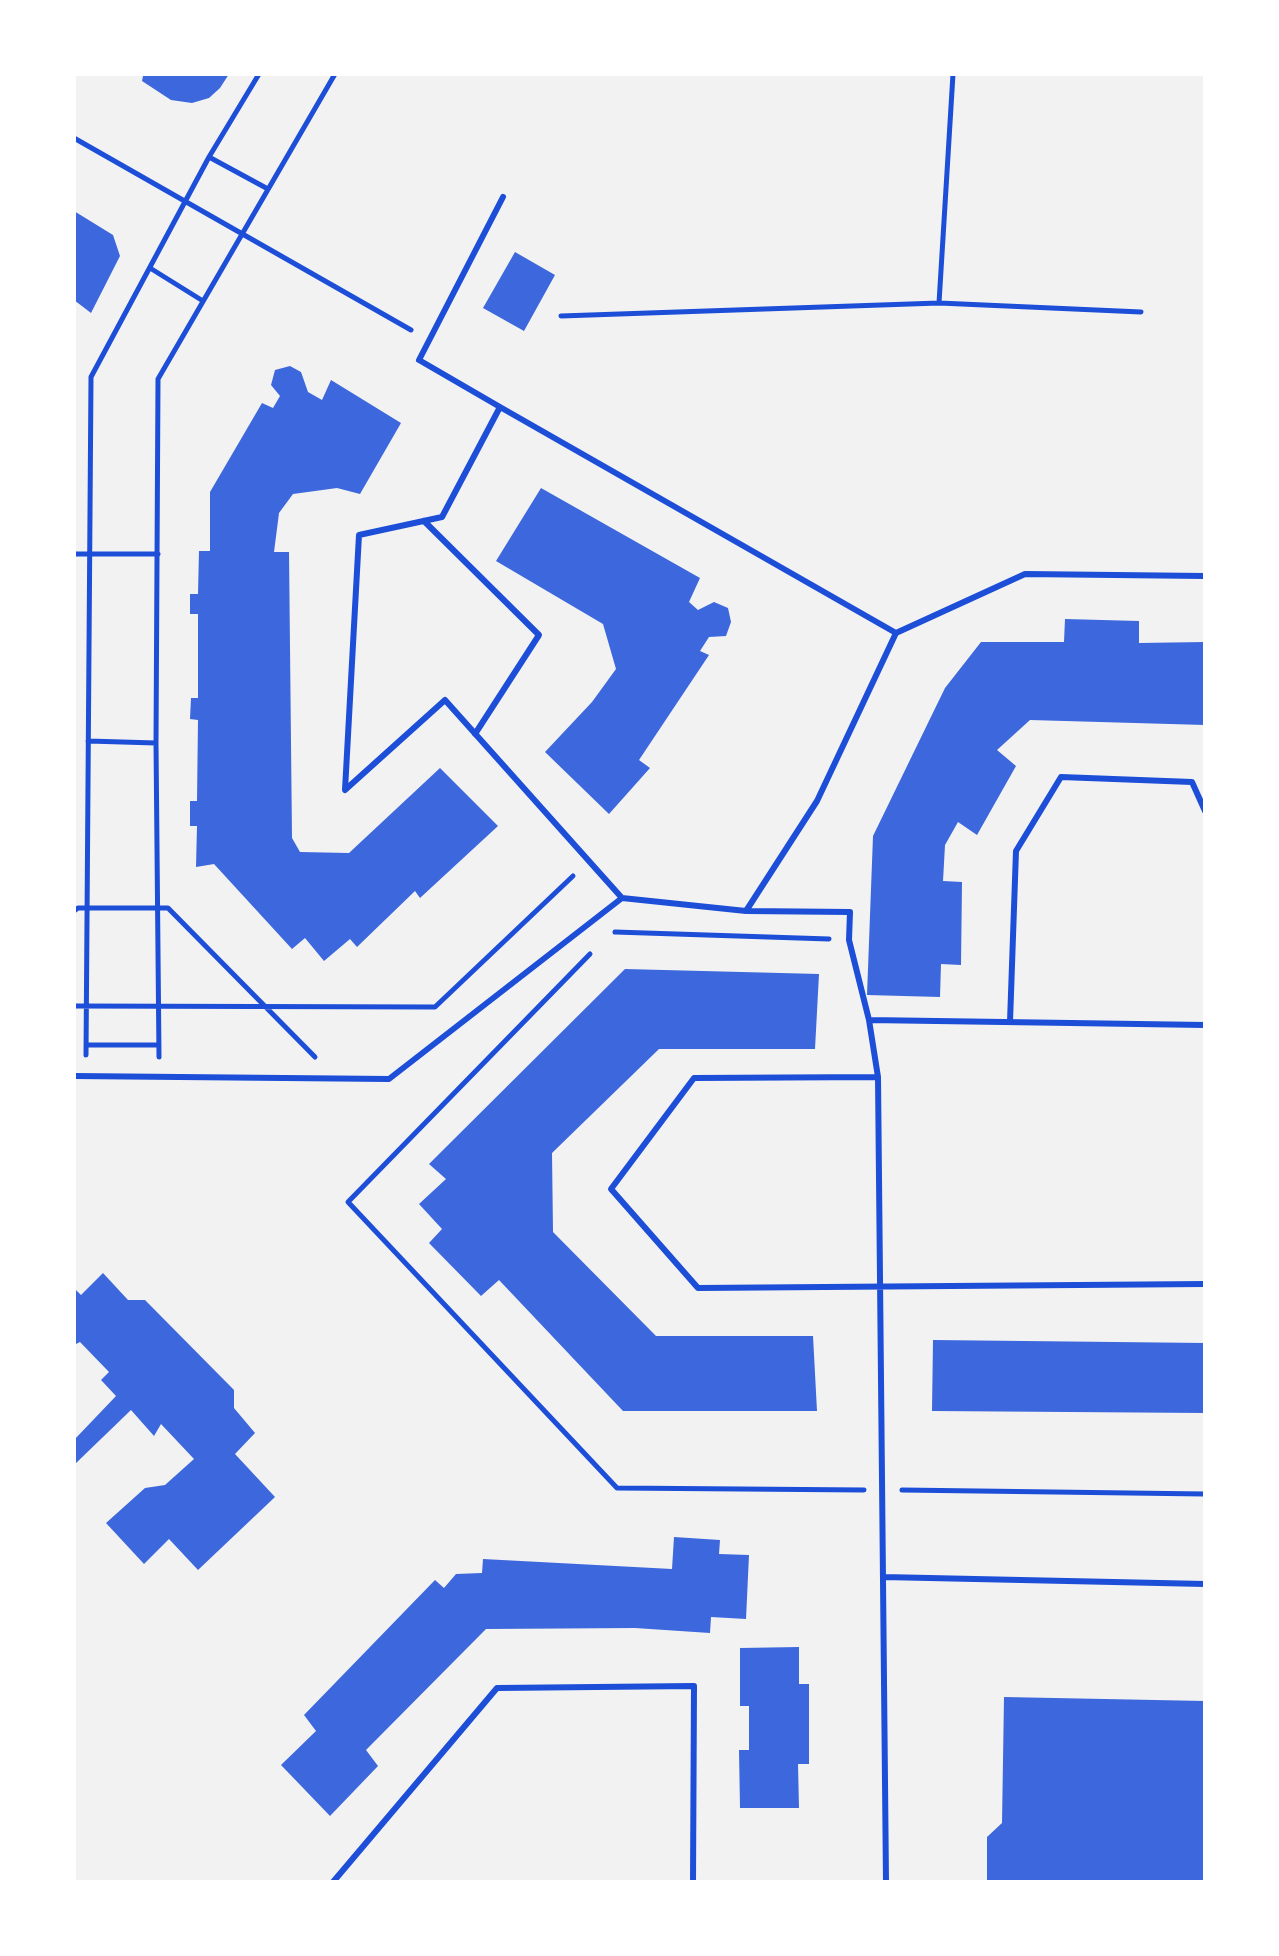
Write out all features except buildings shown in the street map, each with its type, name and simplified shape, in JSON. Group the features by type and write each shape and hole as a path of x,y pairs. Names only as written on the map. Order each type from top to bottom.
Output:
{"lane":[{"path":"503,197 419,360 896,633"},
{"path":"500,407 442,517 359,535 345,790 445,700 622,898 746,911 850,912 849,940 869,1020 878,1077 886,1882"},
{"path":"424,521 539,635 475,734"},
{"path":"746,911 817,801 896,633 1025,574 1205,576"},
{"path":"1010,1022 1016,851 1061,777 1192,782 1205,811"},
{"path":"74,1076 389,1079 622,898"},
{"path":"869,1020 1205,1025"},
{"path":"878,1077 694,1078 611,1189 698,1288 1205,1284"},
{"path":"883,1577 1205,1584"},
{"path":"333,1882 497,1688 694,1686 693,1882"}],"path":[{"path":"86,1076 91,377 209,157 259,74"},
{"path":"159,1077 156,743 158,379 335,74"},
{"path":"939,303 953,74"},
{"path":"74,138 429,340"},
{"path":"209,157 268,189"},
{"path":"150,268 204,301"},
{"path":"561,316 939,303 1141,312"},
{"path":"74,554 158,554"},
{"path":"88,741 156,743"},
{"path":"74,1006 435,1007 589,862"},
{"path":"74,911 78,908 168,908 335,1078"},
{"path":"86,1045 159,1045"}]}
